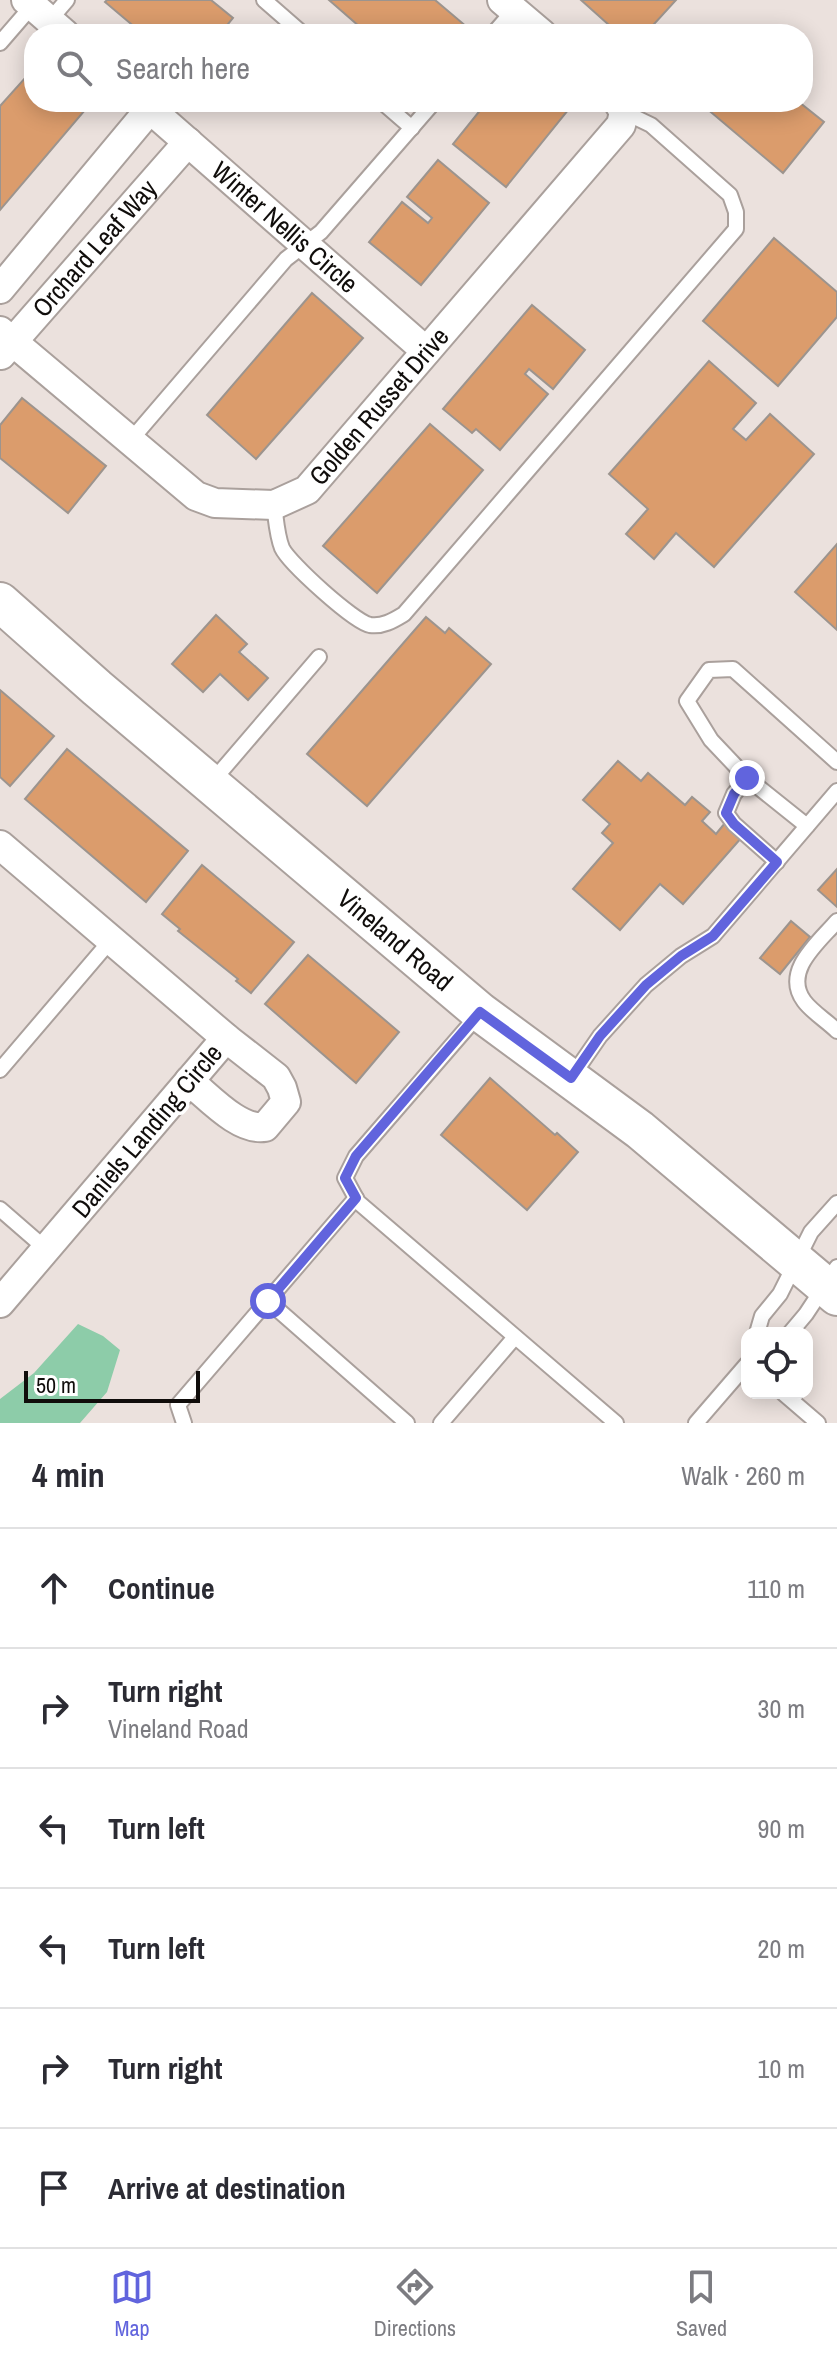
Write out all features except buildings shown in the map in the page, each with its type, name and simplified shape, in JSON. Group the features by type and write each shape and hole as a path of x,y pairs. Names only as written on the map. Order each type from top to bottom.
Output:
{"main road":[{"name":"Vineland Road","path":"0,602 480,1012 640,1130 797,1261 833,1283"}],"street":[{"path":"508,5 530,24"},
{"name":"Orchard Leaf Way","path":"0,289 141,112"},
{"name":"Winter Nellis Circle","path":"153,112 426,351"},
{"name":"Golden Russet Drive","path":"4,343 196,496 215,503 274,505 307,490 621,125 621,112"},
{"name":"Orchard Leaf Way","path":"4,343 188,142"},
{"name":"Daniels Landing Circle","path":"0,845 226,1038 0,1303"},
{"path":"189,1081 240,1122 255,1129 265,1127 286,1102 282,1088 276,1077 226,1038"}],"lane":[{"path":"264,0 292,24"},
{"path":"498,24 508,5"},
{"path":"29,24 48,12"},
{"path":"0,43 24,28"},
{"path":"394,112 412,128"},
{"path":"130,441 286,259 321,232 426,112"},
{"path":"274,505 282,549 296,566 351,615 369,625 388,624 404,614 736,229 736,212 730,195 651,125 629,112"},
{"path":"211,783 319,657"},
{"path":"807,826 747,778 711,740 687,701 709,670 733,669 837,762"},
{"path":"747,778 734,794 726,813 777,862"},
{"path":"571,1078 600,1036 646,985 681,956 713,936 837,791"},
{"path":"837,921 802,961 796,981 803,1000 837,1031"},
{"path":"0,1070 111,940"},
{"path":"480,1012 356,1156 345,1178 358,1202 616,1423"},
{"path":"184,1423 178,1405 356,1198"},
{"path":"759,1327 762,1316 780,1294 811,1232 837,1203"},
{"path":"0,1209 46,1249"},
{"path":"795,1327 833,1283"},
{"path":"268,1301 407,1423"},
{"path":"441,1423 515,1337"},
{"path":"696,1423 741,1371"},
{"path":"790,1399 818,1423"}],"green space":[{"path":"78,1324 103,1336 120,1350 107,1392 80,1423 0,1423 0,1399 34,1373"}],"route":[{"path":"268,1301 356,1198 345,1178 356,1156 480,1012 571,1078 600,1036 646,985 681,956 713,936 777,862 760,849 726,813 734,794 747,778"}]}
